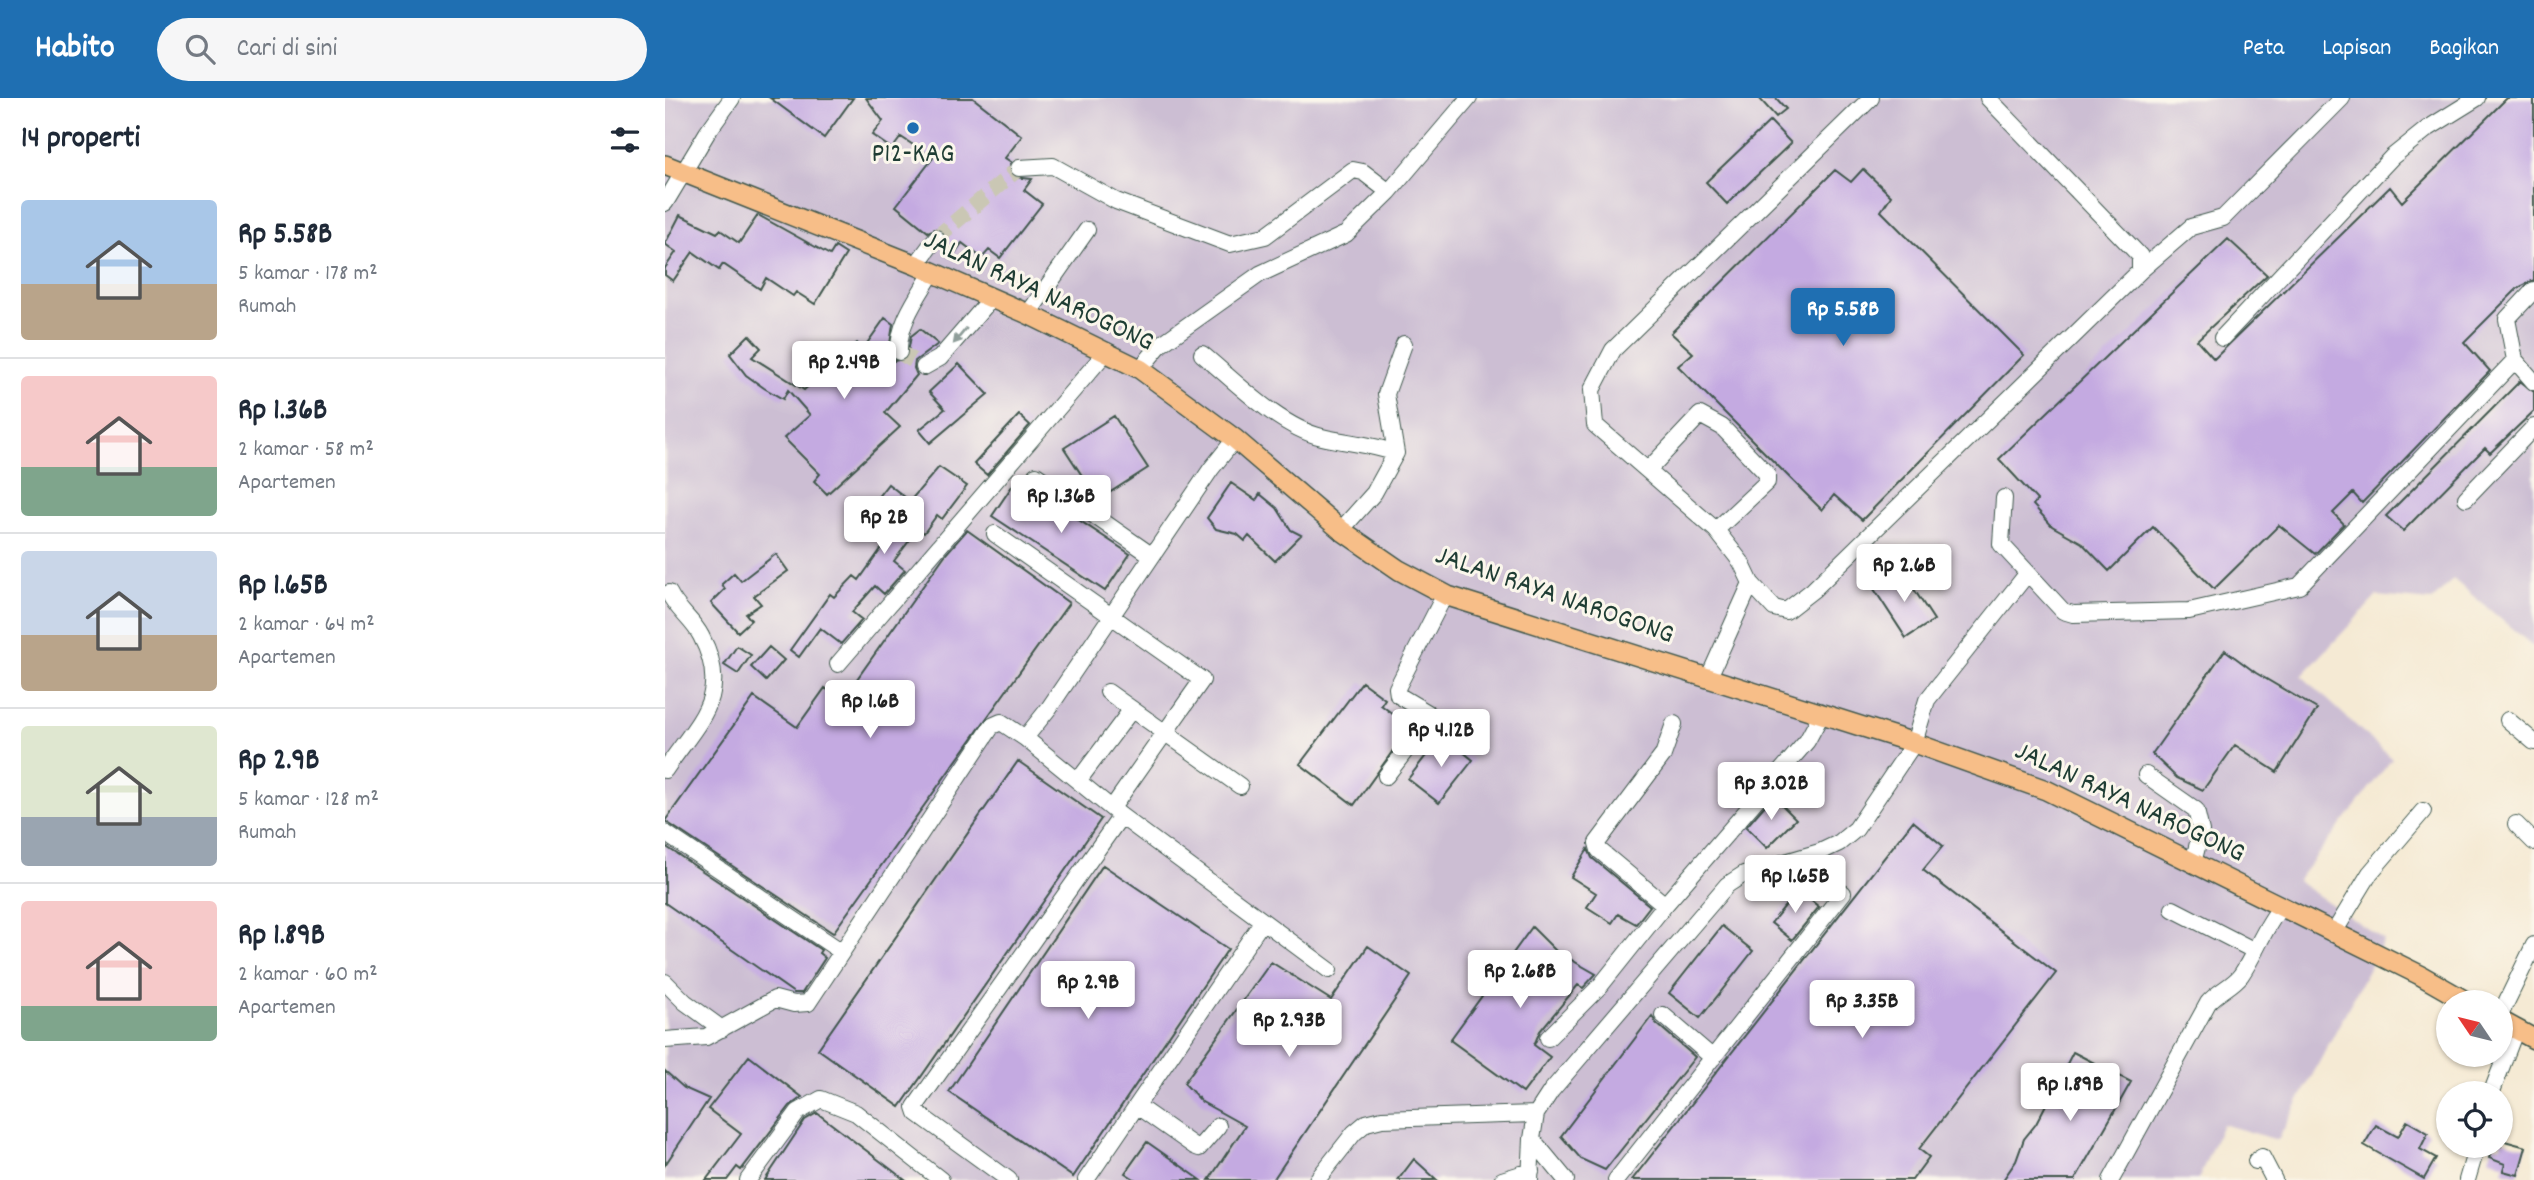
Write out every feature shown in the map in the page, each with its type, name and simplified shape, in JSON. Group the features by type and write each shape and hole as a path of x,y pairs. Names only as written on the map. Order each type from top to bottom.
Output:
{"main road":[{"name":"JALAN RAYA NAROGONG","path":"674,169 924,269 1028,314 1140,369 1235,439 1341,530 1399,570 1448,596 1914,743 2046,790 2446,990"},
{"path":"2513,1027 2534,1039"}],"street":[{"path":"665,203 674,169 732,98"},
{"path":"1140,369 1160,345 1260,274 1346,234 1389,192 1469,98"},
{"path":"1871,98 1613,350 1592,390 1595,425 1716,530 1741,562 1751,583 1774,608 1786,611 1813,590 2140,271 2191,227 2223,218 2342,98"},
{"path":"1988,98 2140,256 2140,271"},
{"path":"2222,338 2392,156 2427,129 2477,98"},
{"path":"1019,168 1053,166 1116,201 1230,244 1265,236 1353,170 1363,172 1389,192"},
{"path":"1028,314 1040,293 1087,230"},
{"path":"899,352 899,337 936,238"},
{"path":"2534,290 2507,319 2515,360 2534,382"},
{"path":"924,367 940,358 991,299"},
{"path":"1341,530 1374,493 1396,453 1386,394 1404,344"},
{"path":"838,664 1107,351"},
{"path":"1202,354 1273,412 1319,437 1370,443 1396,453"},
{"path":"2004,498 2001,544 2063,611 2073,614 2189,611 2299,586 2515,360"},
{"path":"1648,470 1700,415 1722,427 1767,474 1767,482 1716,530"},
{"path":"2466,498 2534,427"},
{"path":"1025,738 1235,439"},
{"path":"1036,475 1151,555"},
{"path":"995,534 1200,677 1201,683 1166,732 1117,812 915,1107 917,1113 1009,1180"},
{"path":"1502,1180 1531,1176 1536,1114 1551,1091 1727,885 1744,874 1820,852 1839,843 1856,829 1914,743 1927,700 2027,574"},
{"path":"1708,679 1751,583"},
{"path":"665,770 713,698 715,670 700,634 669,593"},
{"path":"1386,776 1429,720 1428,713 1398,695 1397,688 1440,604 1448,596"},
{"path":"1108,692 1240,786"},
{"path":"1078,780 1132,709"},
{"path":"1548,1038 1601,985 1665,905 1807,741 1821,715"},
{"path":"2508,720 2534,742"},
{"path":"665,1040 706,1037 775,999 794,1004 808,1003 992,726 1001,722 1262,922 1329,970"},
{"path":"1665,905 1599,850 1597,843 1663,755 1674,724"},
{"path":"2146,775 2196,810 2201,831 2193,863"},
{"path":"2333,934 2370,873 2423,811"},
{"path":"2516,824 2534,842"},
{"path":"665,833 842,953"},
{"path":"1616,1180 1843,893"},
{"path":"2111,1180 2208,1003 2217,992 2240,977 2272,918 2281,908"},
{"path":"2173,909 2255,951"},
{"path":"1086,1180 1262,922"},
{"path":"2512,990 2534,945"},
{"path":"665,982 685,1002 722,1028"},
{"path":"1663,1015 1713,1058"},
{"path":"748,1180 798,1112 821,1099 856,1113 941,1180"},
{"path":"1137,1106 1199,1148 1218,1126"},
{"path":"1317,1180 1366,1123 1382,1119 1536,1114"},
{"path":"1532,1139 1566,1180"},
{"path":"2256,1161 2262,1157 2274,1180"},
{"path":"2467,1180 2473,1158"}],"shaded area":[{"path":"665,98 2534,98 2534,647 2453,579 2432,601 2377,596 2302,676 2392,759 2297,881 2384,940 2278,1140 2222,1124 2198,1180 665,1180"}],"building":[{"path":"770,98 853,98 824,138"},
{"path":"866,98 973,98 1022,136 1005,158 1011,162 1009,169 1014,177 1032,179 1024,190 1042,204 1000,258 989,250 982,258 962,243 955,253 944,244 946,239 943,230 937,228 928,232 896,206 933,158 901,137 892,149 872,135 883,121"},
{"path":"1759,98 1776,98 1786,109 1776,117"},
{"path":"2507,98 2534,98 2534,280 2518,288 2464,342 2490,371 2362,503 2353,493 2333,513 2344,524 2315,554 2279,525 2214,589 2153,527 2109,571 2082,543 2052,526 2033,505 2037,500 1999,459 2228,239 2267,275 2197,340 2214,359 2390,187 2402,202"},
{"path":"1770,121 1791,143 1727,204 1706,182"},
{"path":"1863,169 1891,196 1881,211 2024,355 1862,520 1834,495 1822,510 1678,366 1693,353 1671,333 1835,170 1851,182"},
{"path":"680,215 717,233 720,230 739,243 758,215 830,255 835,247 846,254 815,304 796,292 793,296 766,278 760,289 723,264 719,270 693,252 673,281 665,275 665,268 676,252 665,244"},
{"path":"885,318 893,324 889,351 894,361 907,358 911,336 920,329 938,344 915,361 917,375 885,413 900,427 827,494 814,481 820,474 784,438 810,415 788,390 783,399 746,375 730,354 749,335 761,348 752,357 804,390 857,343 863,349"},
{"path":"959,364 988,394 930,443 919,430 945,409 929,392"},
{"path":"2520,381 2534,392 2534,411 2490,453 2485,448 2403,531 2386,516"},
{"path":"1019,415 1030,425 987,475 974,464"},
{"path":"1114,416 1148,468 1098,500 1064,448"},
{"path":"939,467 967,486 942,519 937,515 924,533 918,529 894,561 905,570 884,594 875,586 852,612 862,620 841,644 820,628 799,657 790,650 830,594 834,597 854,576 859,580 903,518 877,498 888,484 910,501"},
{"path":"1017,479 1130,554 1105,591 992,516"},
{"path":"1231,483 1256,500 1260,494 1277,508 1291,530 1301,535 1275,561 1249,536 1245,541 1237,534 1216,529 1207,518"},
{"path":"967,530 1069,603 833,933 665,821 754,697 797,727 825,688 842,700 945,555"},
{"path":"776,554 788,571 754,596 761,604 746,614 751,620 738,632 711,603 725,589 722,584 734,573 741,581"},
{"path":"1902,571 1934,620 1906,638 1874,589"},
{"path":"737,646 751,655 738,674 724,665"},
{"path":"769,647 784,660 766,681 751,667"},
{"path":"2225,650 2256,673 2317,709 2277,772 2235,745 2203,790 2177,778 2152,754"},
{"path":"1362,682 1385,699 1381,705 1410,727 1354,805 1300,764"},
{"path":"1442,735 1473,760 1439,803 1408,779"},
{"path":"1018,761 1101,819 900,1107 818,1049"},
{"path":"1773,796 1796,819 1767,848 1746,827"},
{"path":"1913,821 1943,846 1923,870 2056,973 1919,1149 1929,1157 1912,1180 1632,1180"},
{"path":"665,846 821,950 819,953 825,958 802,993 794,993 665,903"},
{"path":"1588,849 1592,858 1650,906 1636,924 1618,914 1612,923 1587,907 1596,893 1571,877"},
{"path":"1103,865 1228,949 1073,1177 949,1092"},
{"path":"1798,890 1819,907 1792,940 1771,923"},
{"path":"1722,926 1753,951 1700,1018 1669,993"},
{"path":"1532,927 1556,951 1596,974 1583,988 1578,985 1540,1031 1534,1045 1550,1057 1523,1093 1450,1040"},
{"path":"1368,946 1411,976 1273,1180 1209,1180 1245,1126 1202,1102 1184,1083 1271,962 1331,1000"},
{"path":"1652,1016 1656,1023 1695,1057 1605,1170 1581,1159 1561,1136"},
{"path":"2073,1052 2131,1082 2075,1180 2003,1180 2016,1161 2024,1139 2036,1124"},
{"path":"749,1056 802,1097 790,1106 741,1170 737,1167 727,1180 706,1180 741,1134 708,1109"},
{"path":"665,1071 684,1088 709,1099 665,1165"},
{"path":"817,1113 905,1180 765,1180 805,1120"},
{"path":"2407,1121 2428,1133 2420,1149 2436,1158 2424,1179 2364,1145 2376,1125 2398,1137"},
{"path":"1147,1142 1201,1180 1136,1180 1125,1173"},
{"path":"2513,1143 2526,1147 2518,1175 2503,1171 2505,1164 2489,1158 2513,1158"},
{"path":"1414,1159 1437,1180 1398,1180"}],"tunnel":[{"path":"936,238 1019,168"},
{"path":"899,352 924,367"}],"place":[{"name":"P12-KAG","path":"913,128"}]}
